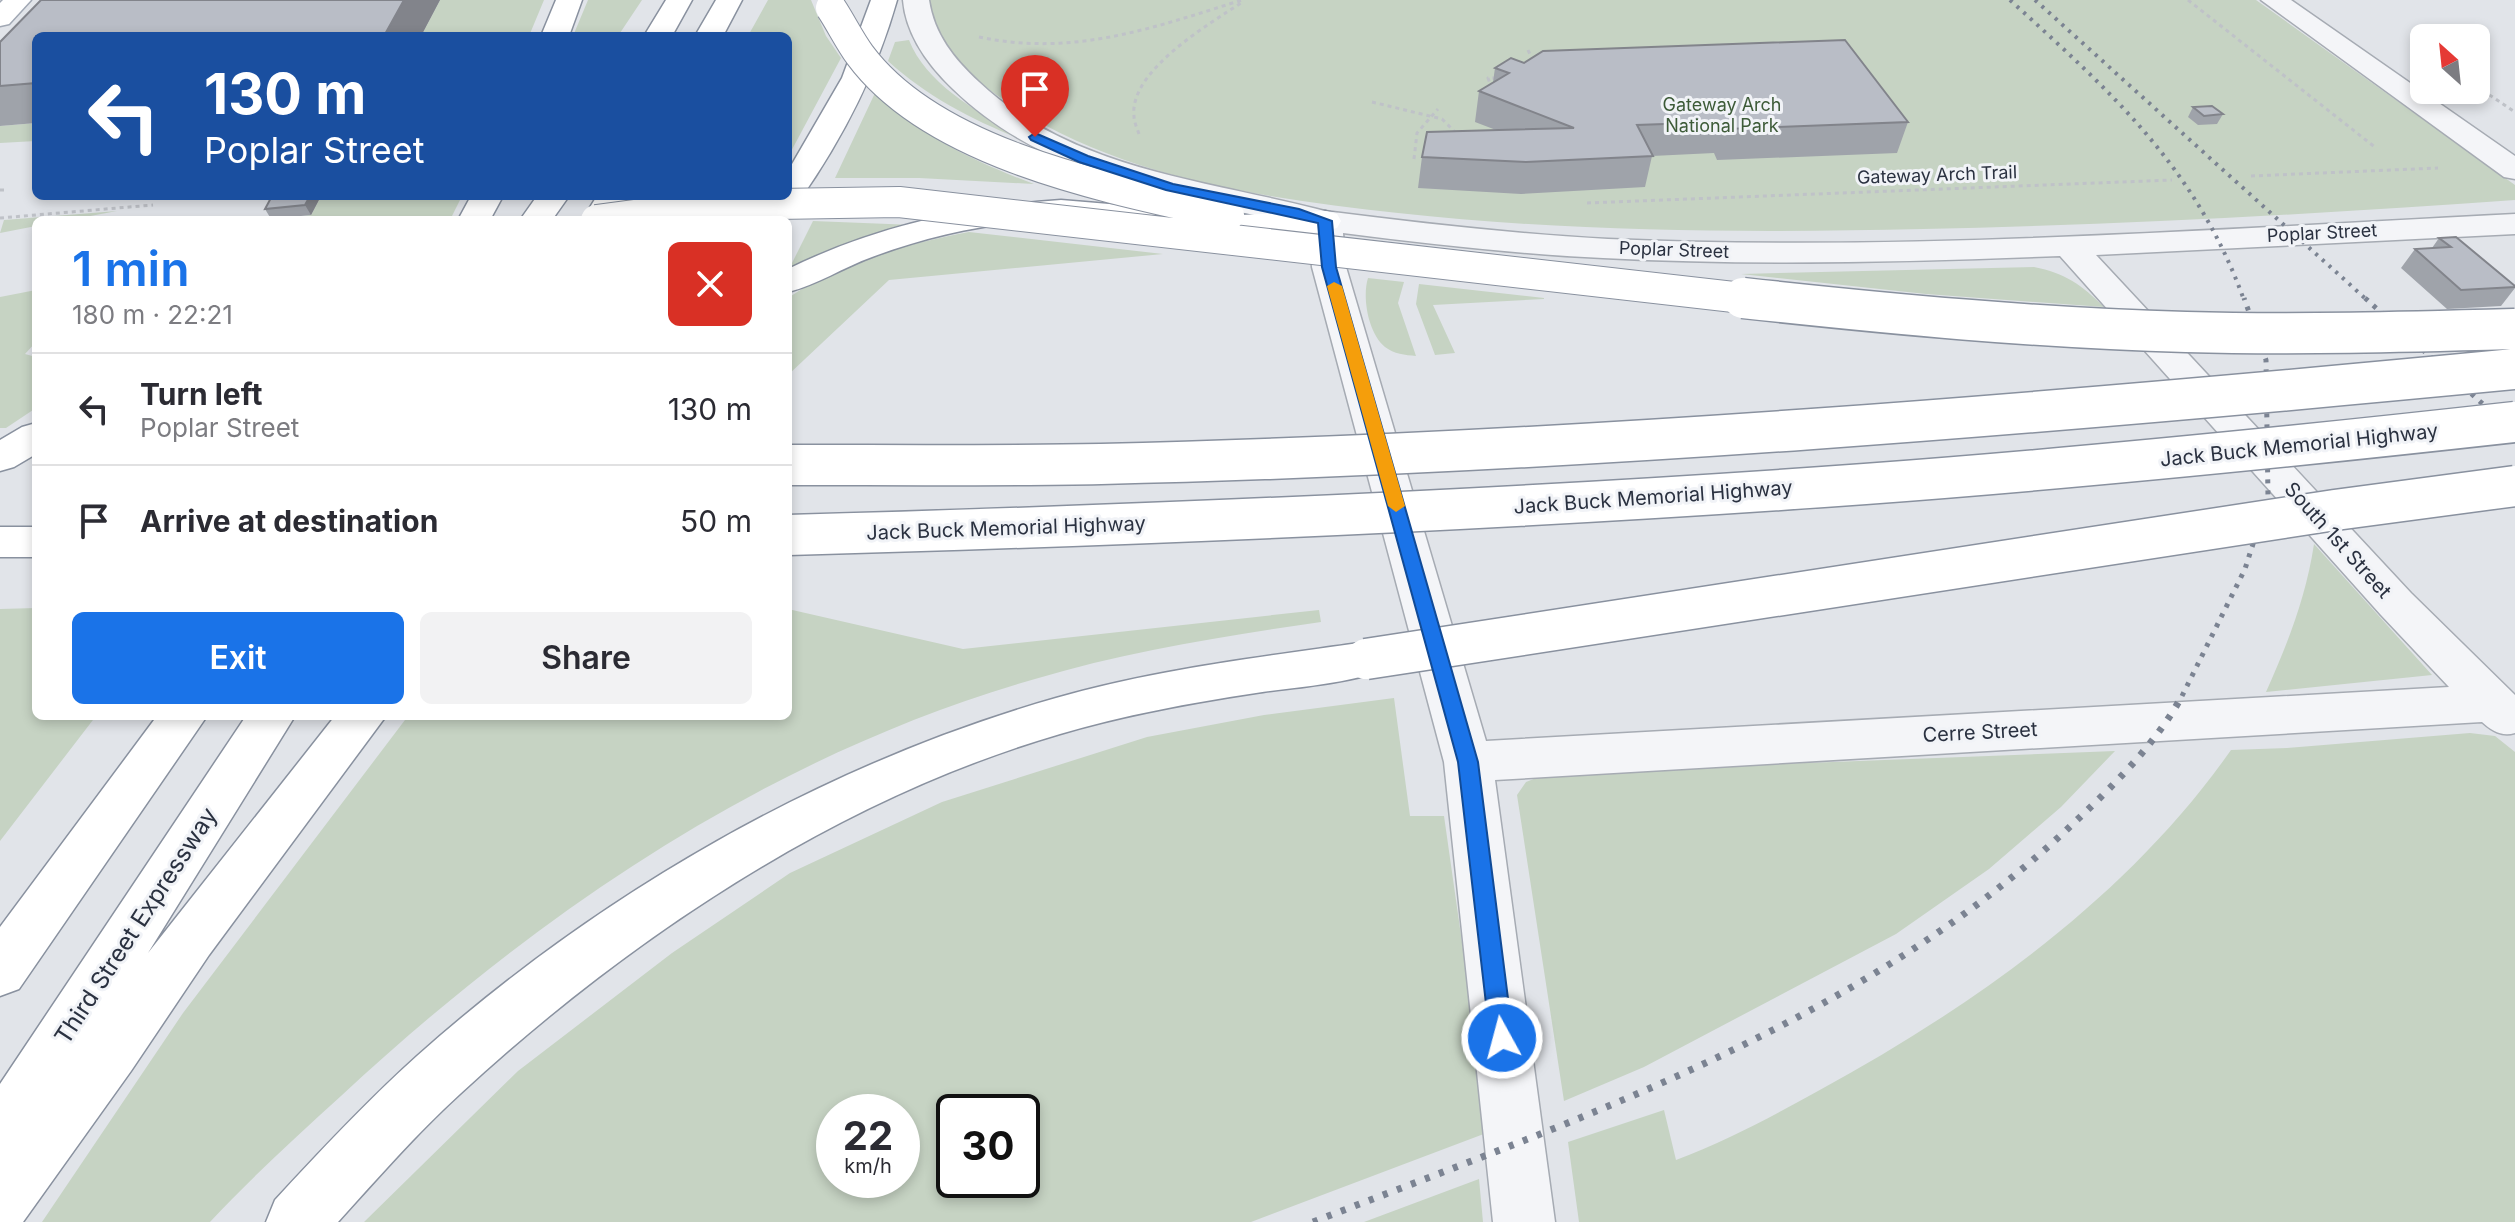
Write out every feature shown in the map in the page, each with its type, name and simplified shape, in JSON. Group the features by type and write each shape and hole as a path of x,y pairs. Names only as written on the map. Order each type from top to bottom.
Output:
{"main road":[{"path":"0,18 18,0"},
{"path":"557,32 569,0"},
{"path":"660,32 679,0"},
{"path":"711,32 729,0"},
{"path":"792,187 851,95 870,49 884,0"},
{"path":"831,4 853,48 870,69 919,108 982,144 1077,178 1414,261"},
{"path":"624,216 692,206 767,201 899,202 1825,307 2016,324 2202,332 2366,333 2515,329"},
{"path":"792,280 868,248 991,217 1046,211 1095,211 1243,226 1270,227 1325,221"},
{"path":"792,465 1101,464 1615,442 2110,408 2515,369"},
{"name":"Jack Buck Memorial Highway","path":"792,535 1103,526 1708,494 2140,460 2515,422"},
{"path":"0,458 32,438"},
{"path":"0,458 32,460"},
{"path":"297,1222 446,1068 578,961 697,880 817,813 932,761 1054,717 1153,694 1366,659 2335,510 2515,486"},
{"path":"0,542 32,542"},
{"path":"35,923 119,758 143,720"},
{"path":"0,971 180,720"},
{"name":"Third Street Expressway","path":"0,1136 268,720"},
{"path":"0,1202 111,1052 190,938 359,720"}],"street":[{"name":"Poplar Street","path":"916,0 925,34 944,63 999,114 1035,137 1084,159 1170,187 1325,221 1446,235 1642,250 1948,251 2515,224"},
{"path":"2274,0 2515,170"},
{"path":"1325,221 1329,267 1468,762 1524,1222"},
{"name":"South 1st Street","path":"2069,246 2396,604 2504,714"},
{"name":"Cerre Street","path":"1468,762 2504,714"}],"path":[{"path":"974,35 1029,44 1095,40 1244,0"},
{"path":"1142,138 1133,120 1134,103 1149,74 1244,0"},
{"path":"2188,0 2376,148"},
{"path":"1528,50 1534,62"},
{"path":"1499,93 1492,90 1488,78 1501,77"},
{"path":"2490,95 2515,112"},
{"path":"1372,102 1442,119 1460,137"},
{"path":"1414,159 1417,133 1438,109"},
{"path":"2251,176 2449,167"},
{"name":"Gateway Arch Trail","path":"1704,199 2172,180"},
{"path":"0,190 8,190"},
{"path":"0,218 153,205"}],"green space":[{"path":"440,0 544,0 531,32 423,32"},
{"path":"588,0 642,0 621,32 575,32"},
{"path":"768,0 811,0 826,36 841,58 792,150 792,32 750,32"},
{"name":"Gateway Arch National Park","path":"929,0 2256,0 2515,185 2515,200 2145,222 1792,231 1660,230 1529,224 1347,207 1192,180 1092,148 1045,125 1001,98 965,68 938,30"},
{"path":"909,40 919,59 949,91 988,118 1047,149 963,113 906,76 888,61 895,42"},
{"path":"875,93 930,135 991,167 1034,184 919,178 835,178"},
{"path":"32,123 32,141 0,143 0,126"},
{"path":"319,200 460,200 452,216 303,216 311,215"},
{"path":"117,211 90,216 54,216"},
{"path":"32,218 32,227 0,233 4,220"},
{"path":"813,221 914,225 792,270 792,263"},
{"path":"969,232 1163,254 889,280 792,371 792,295 852,264 922,242"},
{"path":"2034,267 2072,281 2104,307 1926,294 1741,274"},
{"path":"1368,278 1404,282 1398,303 1416,356 1388,349 1374,333 1366,304"},
{"path":"1419,284 1544,299 1433,305 1455,353 1435,355 1416,304"},
{"path":"32,291 32,346 25,354 32,356 32,411 6,428 0,428 0,297"},
{"path":"2314,544 2432,675 2266,692 2295,620"},
{"path":"32,608 32,720 93,720 0,841 0,609"},
{"path":"792,610 963,649 1319,610 1321,622 1177,645 1035,679 937,711 843,750 752,795 664,846 579,902 497,963 417,1028 341,1096 210,1222 42,1222 183,1013 405,720 792,720"},
{"path":"1394,698 1410,816 1444,816 1489,1132 1251,1222 364,1222 518,1071 672,953 790,873 942,802 1147,737 1264,715"},
{"path":"2470,733 2495,736 2515,752 2515,1222 1579,1222 1568,1142 1664,1110 1676,1160 1766,1119 1876,1058 1990,985 2096,900 2145,853 2190,803 2231,750"},
{"path":"2115,751 2061,807 1989,869 1896,934 1644,1067 1564,1101 1517,795 1526,782 1549,773"},
{"path":"1479,1179 1483,1222 1364,1222"}],"building":[{"path":"41,0 404,0 386,32 32,32 32,83 0,86 0,42"},
{"path":"1845,40 1908,122 1726,129 1722,122 1637,125 1653,156 1526,162 1422,157 1427,132 1574,128 1479,91 1509,73 1495,68 1511,58 1524,63 1543,51"},
{"path":"2212,106 2223,114 2204,116 2193,107"},
{"path":"270,200 308,200 305,205 265,209"},
{"path":"2456,237 2515,287 2461,290 2415,249 2451,247 2439,238"}],"railway":[{"path":"2010,0 2116,100 2147,135 2201,210 2244,300"},
{"path":"2035,0 2367,300"},
{"path":"2183,694 2245,569 2268,497 2266,360 2244,298"},
{"path":"2365,298 2515,433"},
{"path":"1313,1222 1516,1144 1717,1058 1814,1008 1907,953 1996,890 2078,819 2149,745 2183,694"}],"slow traffic":[{"path":"1334,286 1396,506"}],"route":[{"path":"1035,137 1084,159 1170,187 1325,221 1329,267 1468,762 1502,1038"}]}
